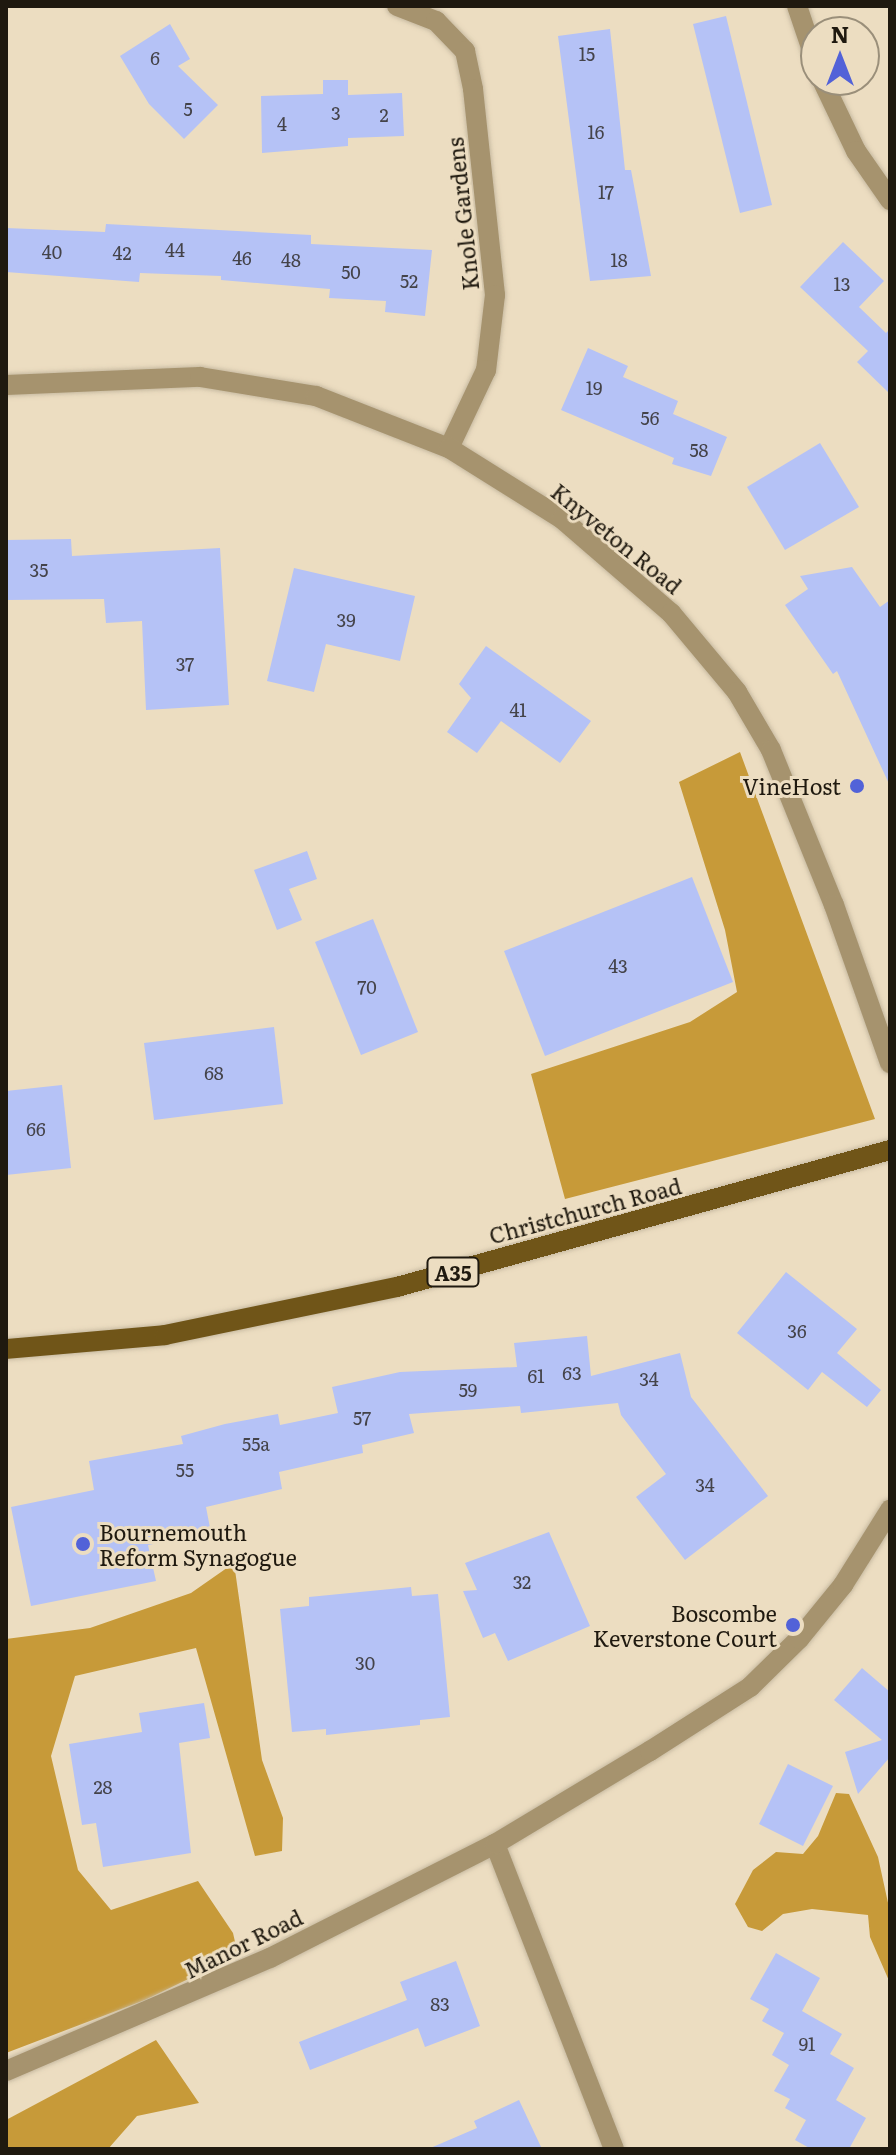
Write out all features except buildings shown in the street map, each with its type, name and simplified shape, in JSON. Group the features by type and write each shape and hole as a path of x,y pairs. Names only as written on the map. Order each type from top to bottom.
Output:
{"main road":[{"name":"Christchurch Road","path":"6,1349 165,1335 397,1287 890,1150"}],"street":[{"name":"Knole Gardens","path":"397,6 436,21 465,51 473,89 495,295 486,370 449,448"},
{"path":"830,96 856,151 890,200"},
{"name":"Knyveton Road","path":"6,385 200,377 316,396 449,448 562,519 671,613 737,692 771,750 890,1063"},
{"name":"Manor Road","path":"6,2071 256,1964 495,1844 750,1687 799,1639 843,1585 890,1510"},
{"path":"495,1844 614,2149"}],"shaded area":[{"path":"740,752 875,1119 565,1199 531,1074 690,1022 737,992 725,930 679,782"},
{"path":"234,1563 262,1760 283,1818 282,1851 255,1856 196,1648 75,1676 51,1756 78,1870 111,1910 198,1881 233,1933 238,1955 145,2000 6,2053 6,1639 90,1628 191,1593"},
{"path":"836,1793 849,1794 878,1857 890,1912 890,1983 870,1937 868,1915 812,1909 783,1914 762,1931 748,1927 735,1904 753,1870 776,1852 803,1854 818,1836"},
{"path":"156,2040 199,2103 137,2116 108,2149 6,2149 6,2120"}],"place":[{"name":"VineHost","path":"857,786"},
{"name":"Bournemouth Reform Synagogue","path":"83,1544"},
{"name":"Boscombe Keverstone Court","path":"793,1625"}]}
